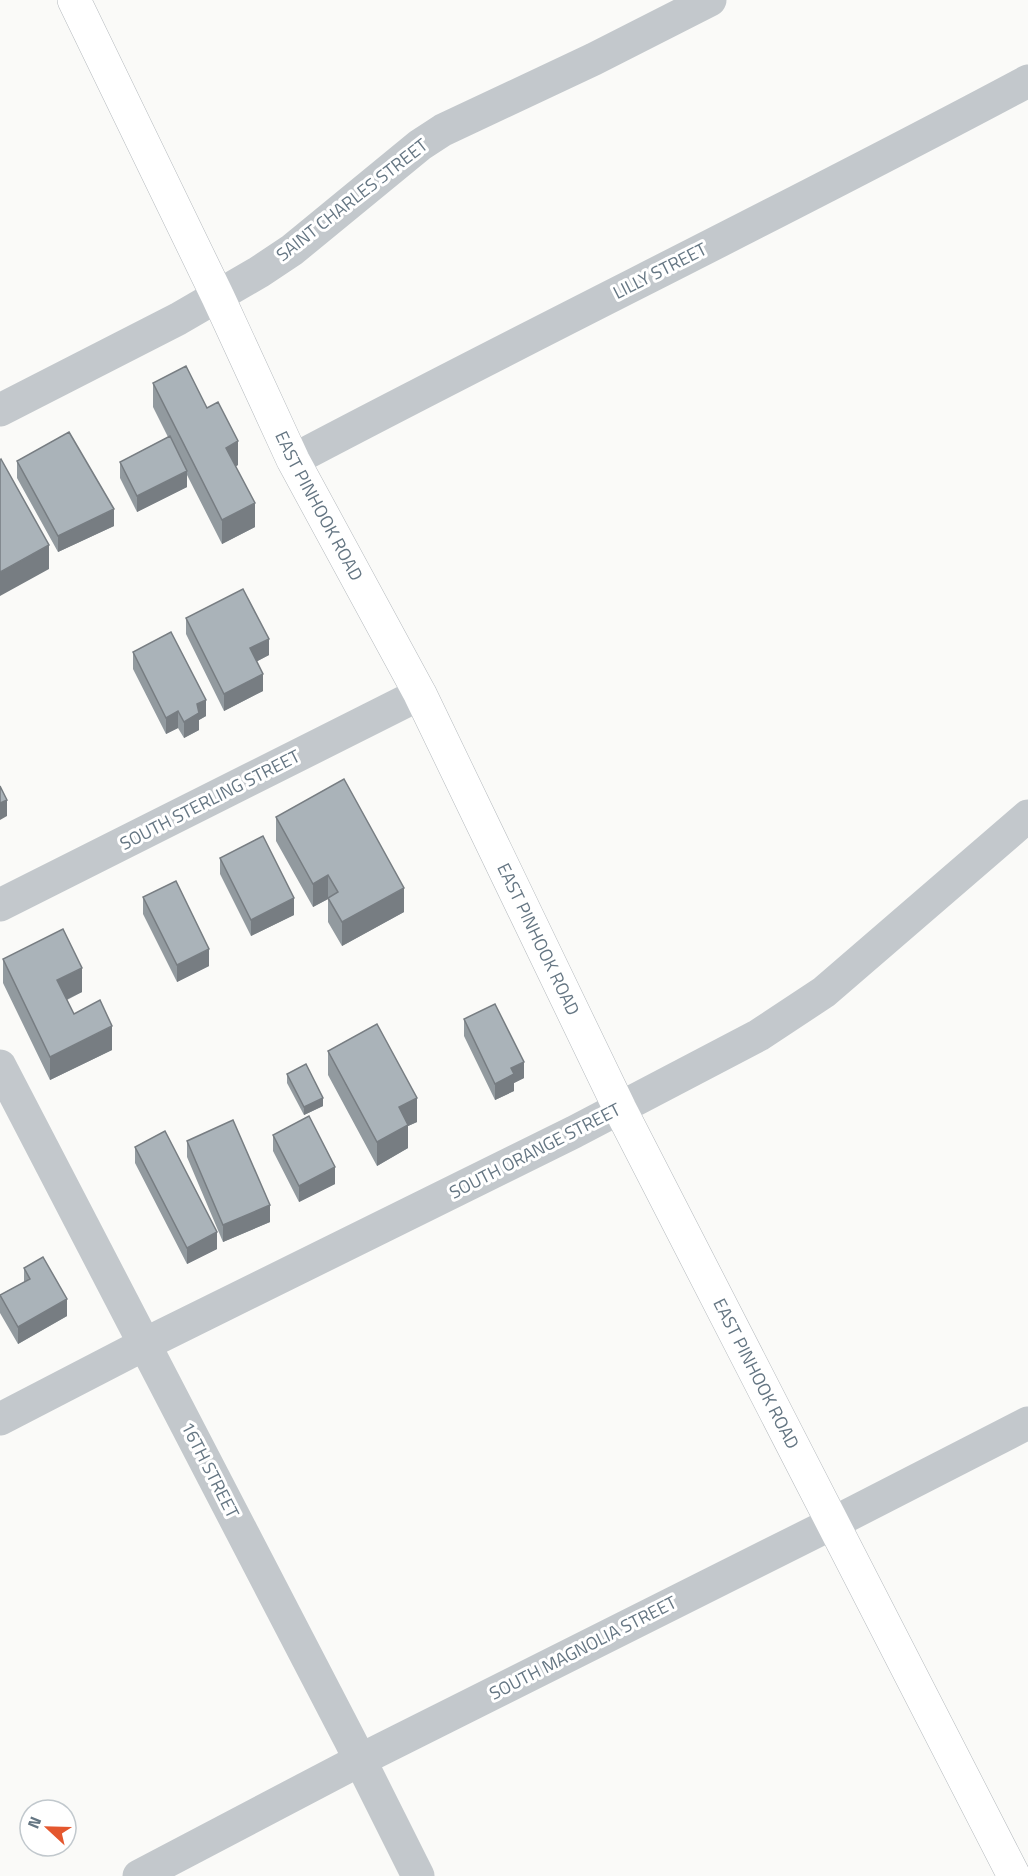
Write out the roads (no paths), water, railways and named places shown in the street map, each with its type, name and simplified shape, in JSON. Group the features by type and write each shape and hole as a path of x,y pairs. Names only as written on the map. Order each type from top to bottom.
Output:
{"main road":[{"name":"EAST PINHOOK ROAD","path":"74,0 218,297 293,460 420,694 620,1109 1014,1876"}],"street":[{"name":"SAINT CHARLES STREET","path":"0,410 218,297 292,250 420,145 443,130 594,59 710,0"},
{"name":"LILLY STREET","path":"293,460 463,370 891,154 1028,81"},
{"name":"SOUTH STERLING STREET","path":"0,905 420,694"},
{"name":"SOUTH ORANGE STREET","path":"0,1419 145,1344 620,1109 759,1035 824,992 1028,816"},
{"name":"16TH STREET","path":"0,1066 418,1876"},
{"name":"SOUTH MAGNOLIA STREET","path":"139,1876 360,1760 834,1523 1028,1423"}]}
